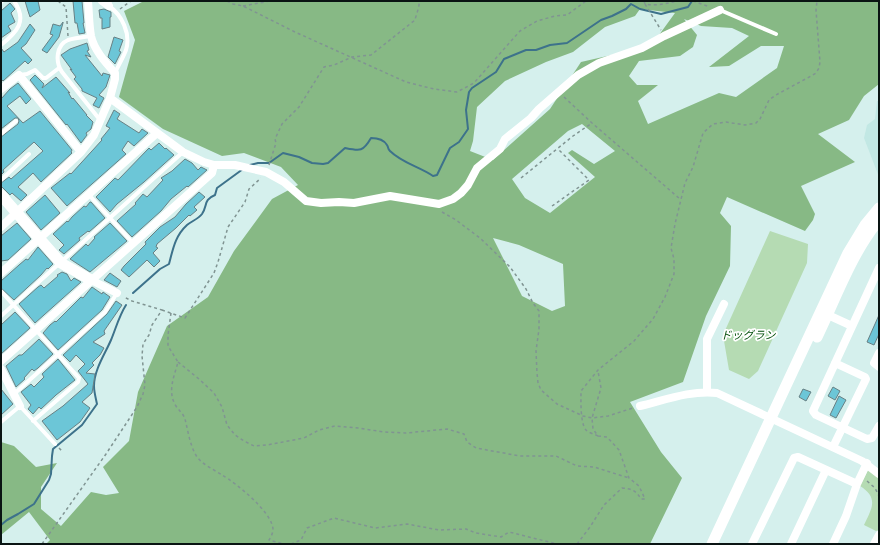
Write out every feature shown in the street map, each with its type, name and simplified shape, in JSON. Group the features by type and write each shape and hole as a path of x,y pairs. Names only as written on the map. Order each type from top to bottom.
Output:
{"street":[{"path":"1,227 81,152 94,135 110,98 115,73 101,56 93,43 88,1"},
{"path":"102,1 112,6"},
{"path":"110,98 183,152 214,165 236,165 266,172 294,189 301,198 311,202 354,203 390,196 439,204 453,199 461,193 468,185 477,168 500,149 505,139 531,118 578,75 599,63 642,48 720,10"},
{"path":"1,88 19,75 81,152"},
{"path":"1,273 157,133"},
{"path":"1,361 212,173 214,165"},
{"path":"1,195 61,263 117,293"},
{"path":"719,544 848,253 865,225 879,208"},
{"path":"712,544 828,315 855,257 869,232 879,220"},
{"path":"879,268 813,411 816,415 869,439 872,438 879,426"},
{"path":"707,392 707,339 724,304"},
{"path":"828,315 852,326"},
{"path":"879,353 874,363 879,367"},
{"path":"833,447 866,379 865,377 835,363"},
{"path":"1,368 20,406"},
{"path":"640,406 692,393 717,392 867,463 879,474"},
{"path":"752,544 794,458 798,457 826,470 859,480"},
{"path":"833,544 867,463"},
{"path":"791,544 826,470"},
{"path":"874,544 879,535"}],"lane":[{"path":"1,46 15,33 21,18 21,13 14,1"},
{"path":"112,6 123,22 127,34 126,50 115,73"},
{"path":"720,10 776,34"},
{"path":"91,36 68,40 62,45 58,57 59,68 100,120"},
{"path":"19,75 27,74 35,70 43,78 46,78 59,68"},
{"path":"1,134 16,121"},
{"path":"1,316 183,152"},
{"path":"1,180 30,154"},
{"path":"89,194 133,243"},
{"path":"1,291 79,378 79,381 33,421"},
{"path":"13,394 105,312 117,293"},
{"path":"1,422 20,406 56,446"}],"path":[{"path":"58,1 66,7 68,40"},
{"path":"112,6 132,1"},
{"path":"227,1 243,6 295,32 406,82 434,89 457,92 474,83 520,31 536,20 567,15 586,1"},
{"path":"243,6 270,1"},
{"path":"117,293 132,301 185,318 214,273 228,227 246,202 249,189 266,172 271,162 277,132 282,124 299,107 324,67 334,65 352,57 371,55 415,20 416,11 420,4 419,1"},
{"path":"644,1 664,36"},
{"path":"646,5 652,6 668,4 676,1"},
{"path":"694,1 720,10"},
{"path":"629,478 619,450 607,437 598,436 587,430 582,416 580,391 598,370 634,341 654,319 665,297 674,274 672,248 675,224 685,183 693,167 703,133 712,124 726,122 745,125 756,123 769,100 816,73 820,62 816,10 817,1"},
{"path":"558,92 681,199"},
{"path":"520,178 573,136 592,123"},
{"path":"552,206 589,180 558,149"},
{"path":"442,212 468,229 510,267 526,289 539,311 539,329 536,351 538,383 541,390 557,404 582,416 592,418 608,416 640,406"},
{"path":"42,544 106,454 144,394 145,385 142,356 143,344 149,335 152,325 162,310"},
{"path":"171,313 168,346 178,362 199,379 214,394 222,406 227,425 236,435 254,446 304,438 319,430 335,426 406,433 447,429 464,434 467,442 476,448 520,456 556,456 577,466 594,467 629,478 639,486 644,499 641,499 638,493 622,488 604,504 590,527 577,544"},
{"path":"178,362 171,386 172,398 176,407 184,416 188,434 197,456 203,464 223,475 250,496 263,509 271,521 274,530 269,540 269,544"},
{"path":"598,370 601,388 592,418 593,429 598,436"},
{"path":"56,446 63,452"},
{"path":"859,480 874,488 879,496"},
{"path":"291,544 302,540 307,528 334,518 375,528 407,524 439,530 466,529 476,533 501,537 509,532 558,544"},
{"path":"269,540 284,544"}],"shaded area":[{"path":"877,101 879,101 879,177 864,138 867,125 875,119"}],"green space":[{"path":"144,1 879,1 879,84 864,96 849,120 818,134 855,162 801,186 815,214 813,220 805,231 727,197 720,213 731,226 730,266 706,316 683,382 630,402 661,452 682,478 650,544 46,544 50,540 29,512 1,535 1,442 14,446 36,467 57,463 41,487 41,509 61,526 91,492 106,495 119,493 103,467 129,441 138,392 167,326 208,297 234,251 272,199 298,185 281,167 244,153 222,156 163,129 119,97 135,40 124,11","holes":["640,9 675,13 651,46 581,62 550,109 493,160 470,151 473,141 477,107 505,81 546,62 573,52 605,27 635,16","684,19 701,26 732,28 749,36 709,67 729,66 761,46 784,46 777,68 736,97 719,93 648,124 638,101 658,85 637,85 629,76 639,61 680,56 693,47 697,35","582,124 615,151 594,164 572,150 568,153 595,177 550,213 525,198 512,179 568,131","493,238 519,245 563,264 565,306 552,311 522,296"]},
{"name":"ドッグラン","path":"770,231 808,244 807,263 758,371 749,379 729,370 723,335"},
{"path":"868,470 873,472 879,479 879,530 876,531 864,525 871,508 872,499 866,490 860,486"}],"building":[{"path":"25,1 38,1 40,10 30,17"},
{"path":"73,1 82,1 85,33 79,34 77,23 75,23"},
{"path":"10,3 15,9 11,13 15,22 8,26 11,31 1,38 1,11"},
{"path":"104,9 111,12 110,27 102,29 102,18 100,18 99,10"},
{"path":"63,22 59,37 47,53 42,50 53,35 50,34 53,24 60,26"},
{"path":"30,24 35,30 26,44 21,48 32,60 28,64 25,61 3,81 1,79 1,48 4,52 18,42"},
{"path":"114,37 123,40 119,51 121,52 115,64 108,57"},
{"path":"87,43 89,50 87,51 91,57 85,55 102,76 103,73 110,75 106,87 99,95 104,98 99,108 93,105 97,98 82,91 74,79 76,77 70,69 72,70 61,55 70,49"},
{"path":"35,75 44,84 42,88 56,77 70,93 68,92 72,99 73,98 93,122 91,129 86,133 87,135 81,143 30,80"},
{"path":"18,83 31,99 26,104 20,96 7,106 23,123 40,111 72,150 72,153 41,182 33,173 18,187 27,195 21,201 12,193 10,195 1,186 1,183 9,177 11,179 43,151 34,142 3,170 4,172 1,175 1,137 18,124 19,121 18,118 15,118 1,129 1,99"},
{"path":"114,110 120,114 117,119 139,133 142,129 148,133 134,146 128,141 122,150 126,154 67,206 51,188 70,173 71,174 102,140 101,139 110,128 106,126"},
{"path":"159,143 174,155 117,204 110,212 96,197 115,178 118,180 149,148 151,150"},
{"path":"185,159 192,163 198,170 201,167 207,170 188,187 187,186 171,199 161,211 132,237 117,221 136,204 135,203 143,194 147,197 163,180 161,178 172,171"},
{"path":"199,192 205,197 194,207 197,210 190,216 189,215 157,244 156,247 158,248 153,253 160,261 154,267 147,260 129,277 121,270 160,227 175,217"},
{"path":"45,195 60,213 41,230 26,212"},
{"path":"90,202 105,218 89,232 88,231 79,238 80,240 64,254 59,250 64,245 53,234"},
{"path":"17,223 31,239 8,260 1,261 1,236"},
{"path":"110,223 127,241 90,272 70,259 86,244 88,246 95,238 94,237"},
{"path":"38,247 53,264 14,300 1,288 1,281 26,259 28,260"},
{"path":"62,272 67,274 71,281 74,278 81,282 35,323 19,304 38,287 41,285 44,288"},
{"path":"110,273 121,281 117,287 104,280"},
{"path":"92,287 102,294 103,292 110,297 102,310 58,350 43,333 81,297 83,298"},
{"path":"116,301 122,305 104,331 105,334 93,342 104,348 100,355 92,363 94,365 86,373 95,374 92,393 82,402 90,408 80,422 57,440 42,421 63,406 88,384 78,371 85,364 76,355 70,362 63,355 107,314"},
{"path":"15,312 30,328 1,354 1,325"},
{"path":"879,315 879,334 874,345 867,342"},
{"path":"39,339 53,354 34,371 32,369 24,378 25,379 16,387 6,366 19,355 22,355"},
{"path":"58,359 75,380 41,409 39,407 33,414 28,409 31,405 21,392 31,384 34,387 44,377 42,374"},
{"path":"833,387 840,391 835,400 828,396"},
{"path":"1,389 13,404 1,415"},
{"path":"803,389 811,392 806,401 799,397"},
{"path":"839,396 846,400 836,418 830,415"}],"waterway":[{"path":"250,165 269,163 283,153 299,157 312,163 328,163 345,148 354,150 361,149 366,146 371,138 373,138 384,142 390,151 405,162 433,176 437,175 450,148 459,142 468,129 466,110 469,92 472,88 496,72 504,59 526,50 536,50 550,45 567,43 601,20 626,9 631,4 640,9 661,14 688,7 692,1"},
{"path":"133,293 160,269 169,264 175,243 183,229 202,214 207,201 215,195 217,188 243,169"},
{"path":"1,525 34,504 49,480 51,474 53,449 82,425 97,404 94,380 100,362 126,305"}]}
